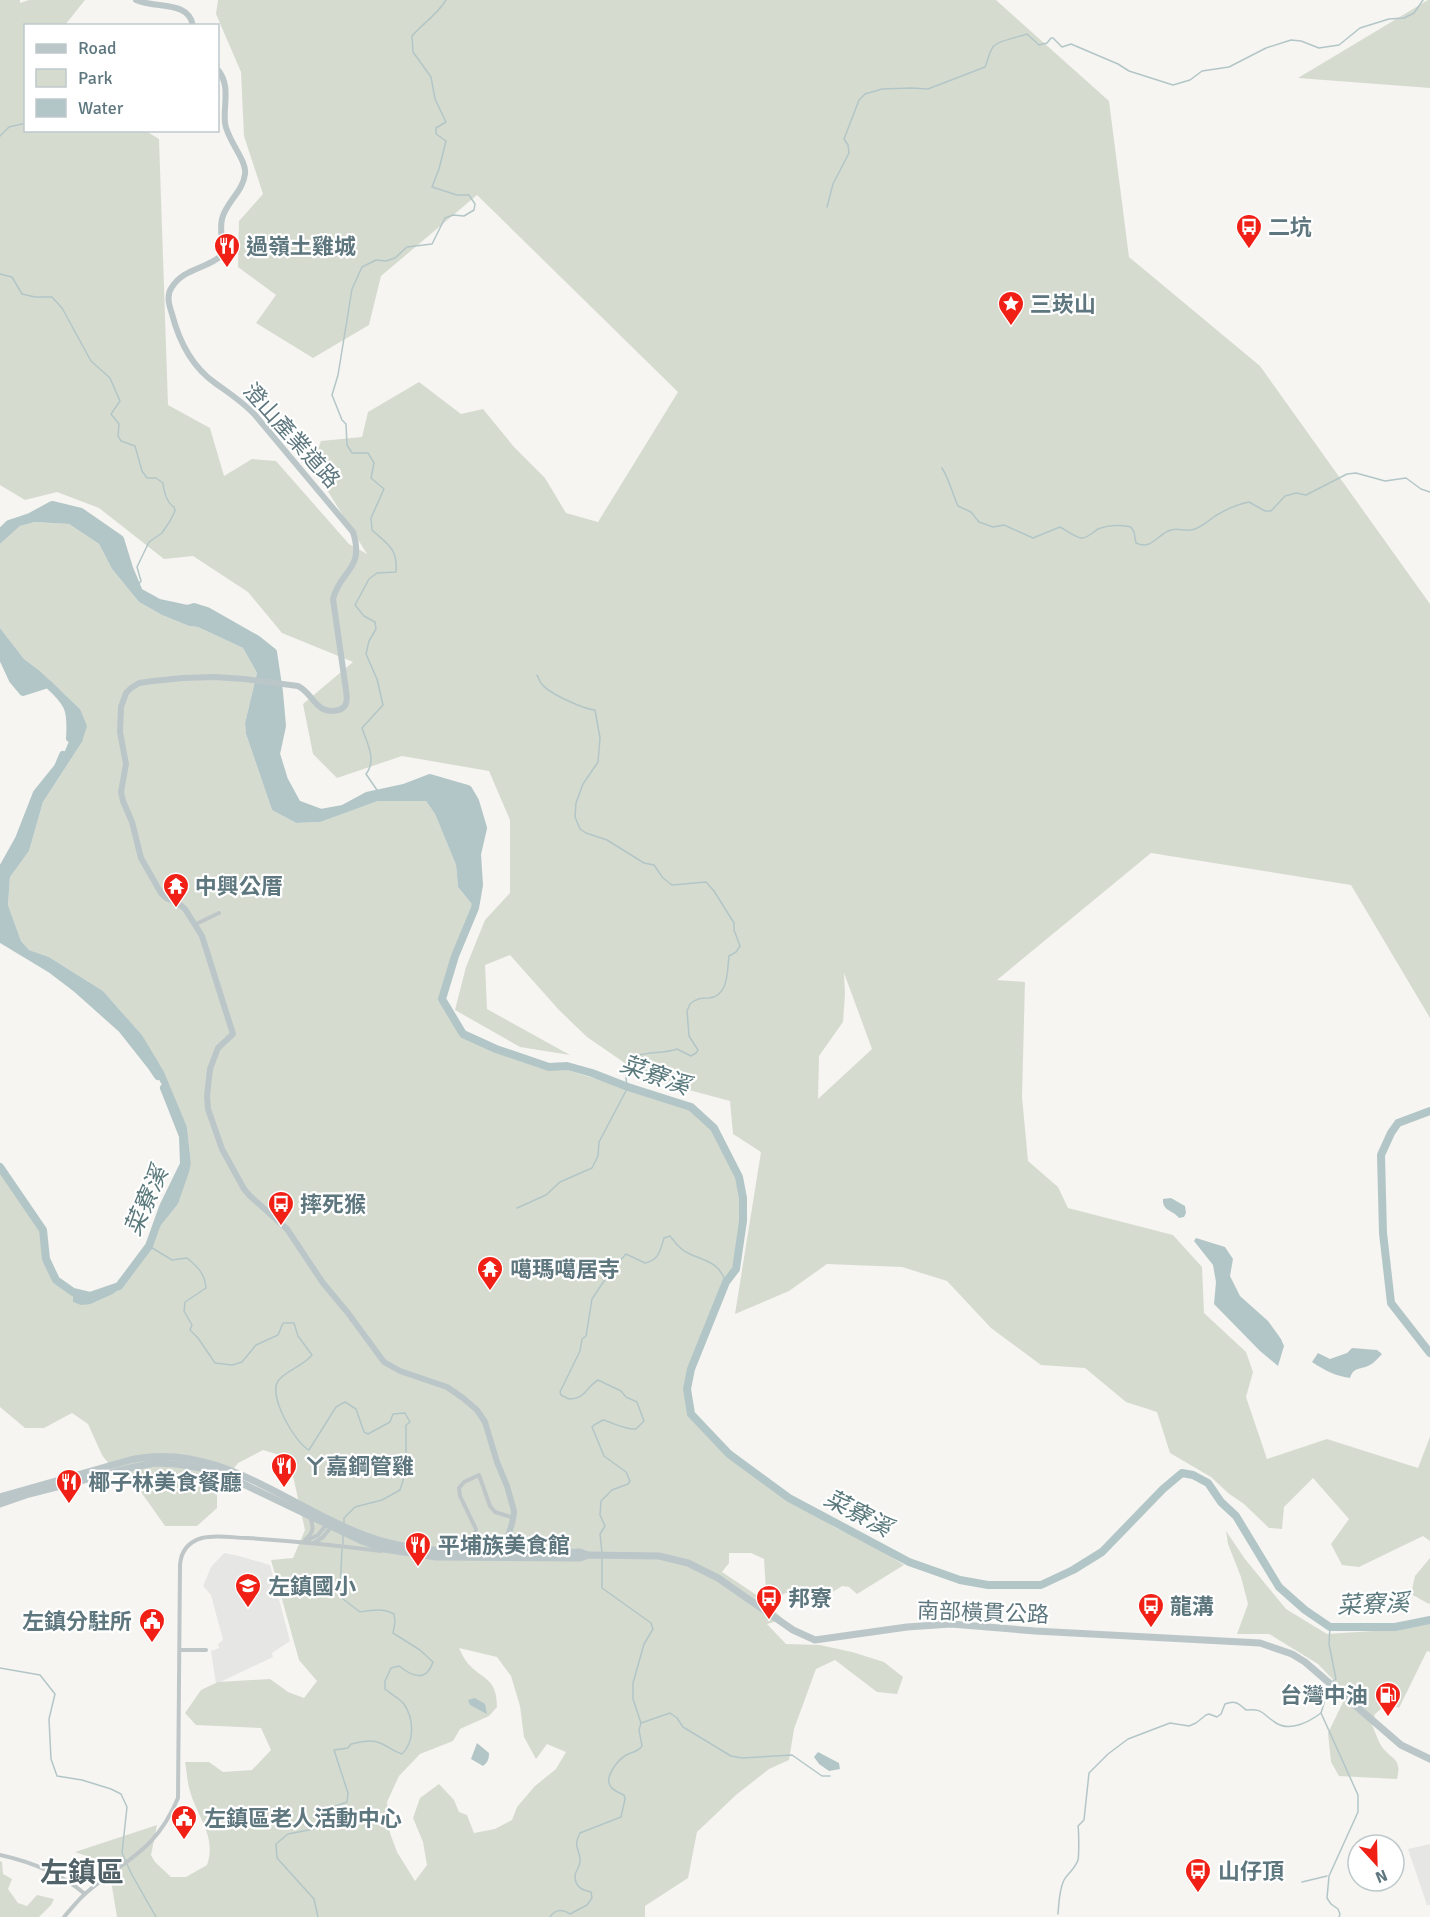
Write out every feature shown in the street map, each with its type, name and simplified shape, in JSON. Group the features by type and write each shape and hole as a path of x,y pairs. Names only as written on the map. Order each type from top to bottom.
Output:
{"main road":[{"path":"0,1497 130,1460 163,1456 225,1469 310,1517 330,1523"},
{"path":"0,1504 29,1494 130,1468 154,1463 176,1464 207,1469 256,1487 330,1523 363,1542 397,1552 436,1557 503,1555"},
{"path":"363,1542 408,1548 503,1555"},
{"name":"南部橫貫公路","path":"503,1555 580,1552 590,1555 659,1556 688,1563 718,1578 793,1630 815,1640 898,1628 951,1624 1260,1643 1292,1654 1401,1746 1430,1759"}],"street":[{"path":"136,0 144,4 180,7 192,17 193,24"},
{"name":"澄山產業道路","path":"196,924 178,903 166,898 155,885 139,852 132,822 123,801 121,792 126,764 120,732 121,707 126,693 139,683 183,678 245,679 298,686 310,694 322,709 328,711 344,708 346,690 333,599 335,591 352,568 357,549 353,532 255,414 196,366 182,345 170,306 168,295 171,287 178,280 186,273 217,260 222,255 222,219 245,177 246,168 231,141 225,124 226,91 219,72"},
{"path":"219,913 196,924 206,945 233,1034 218,1048 210,1069 207,1096 210,1117 227,1160 250,1196 287,1229 323,1283 384,1362 400,1371 447,1387 477,1410 484,1422 496,1462 513,1503 514,1518 503,1555"},
{"path":"470,1552 476,1529 460,1496 459,1488 464,1482 478,1475 490,1506 495,1512 514,1518"},
{"path":"302,1542 313,1532 314,1526 310,1517"},
{"path":"302,1542 314,1538 330,1523"},
{"path":"313,1544 323,1537 330,1523"},
{"path":"64,1917 85,1894 138,1854 158,1835 171,1815 178,1798 181,1558 185,1549 202,1538 213,1537 336,1546 363,1542"},
{"path":"180,1650 206,1650"},
{"path":"0,1855 43,1868 85,1894"}],"shaded area":[{"name":"左鎮國小","path":"224,1553 270,1565 290,1641 272,1653 273,1657 216,1684 211,1651 219,1648 218,1644 223,1640 211,1595 203,1586 211,1567"},
{"path":"1430,1844 1430,1905 1427,1905 1408,1849"}],"green space":[{"path":"0,0 20,0 20,3 29,0 85,0 66,24 24,24 24,132 148,132 159,139 168,405 210,428 224,476 252,459 276,461 349,544 367,554 312,466 321,441 362,437 368,412 419,382 461,414 483,409 514,447 545,478 566,513 598,522 678,392 477,195 381,276 369,325 313,358 256,323 276,295 238,267 239,221 263,194 244,136 241,72 216,14 218,0 996,0 1109,101 1129,257 1260,366 1430,604 1430,1018 1351,885 1151,853 997,980 1025,982 1022,1097 1028,1161 1058,1187 1068,1208 1173,1235 1202,1267 1204,1313 1246,1352 1253,1372 1246,1397 1267,1459 1327,1439 1418,1468 1430,1437 1430,1541 1423,1536 1359,1567 1342,1565 1331,1544 1349,1519 1313,1478 1284,1507 1282,1529 1269,1528 1211,1477 1170,1453 1157,1412 1126,1402 1085,1368 1041,1365 991,1328 947,1281 902,1267 827,1264 789,1291 735,1314 761,1152 733,1134 730,1101 648,1079 587,1037 559,1010 510,955 485,965 487,1009 570,1055 520,1047 455,1010 466,967 485,920 510,893 510,820 489,771 402,756 337,778 313,754 303,704 353,662 282,633 248,592 193,556 164,559 99,508 57,492 25,500 0,485","holes":["844,973 872,1049 818,1099 819,1056 843,1022"]},
{"path":"1430,0 1430,88 1298,78"},
{"path":"35,522 69,524 99,544 112,569 139,602 162,615 189,626 198,627 243,648 257,673 245,723 246,734 272,810 296,823 319,822 378,801 426,801 435,814 456,865 458,887 475,908 455,956 442,999 463,1034 496,1049 691,1107 714,1128 739,1177 743,1198 743,1221 736,1269 726,1282 691,1369 687,1389 691,1414 729,1454 789,1498 836,1528 868,1542 904,1565 857,1594 849,1587 842,1586 822,1596 801,1597 786,1593 772,1599 766,1591 764,1559 751,1553 729,1553 729,1563 722,1572 758,1596 783,1619 767,1624 786,1644 820,1645 852,1652 884,1662 903,1677 897,1694 877,1692 835,1660 816,1669 794,1729 789,1760 769,1769 736,1795 697,1832 688,1878 645,1906 645,1917 117,1917 109,1869 95,1859 75,1852 157,1825 151,1855 171,1877 186,1877 207,1865 210,1845 190,1791 185,1762 209,1762 223,1772 252,1770 271,1750 261,1728 196,1725 185,1713 201,1690 218,1682 270,1679 288,1692 304,1698 317,1681 299,1660 271,1560 293,1558 305,1530 289,1458 263,1450 238,1463 217,1490 217,1508 197,1526 165,1526 134,1482 119,1477 102,1455 88,1424 72,1413 44,1428 25,1428 0,1407 0,1167 43,1230 46,1259 56,1280 73,1292 73,1302 91,1304 113,1294 127,1282 132,1271 153,1243 158,1229 178,1204 191,1163 187,1127 142,1035 103,991 49,957 29,950 21,941 8,905 10,877 29,851 43,802 82,742 80,709 24,659 0,628 0,544 20,526","holes":["459,1648 497,1657 511,1676 520,1706 524,1737 536,1759 547,1744 566,1752 556,1769 535,1786 517,1807 512,1820 495,1829 474,1833 467,1815 459,1812 454,1800 439,1784 420,1798 413,1818 423,1842 427,1865 415,1881 397,1852 390,1833 387,1802 399,1776 420,1754 453,1741 460,1729 489,1716 497,1707 491,1683 471,1667"]},
{"path":"1226,1531 1245,1559 1286,1609 1327,1634 1404,1629 1430,1623 1430,1652 1427,1651 1399,1708 1388,1703 1375,1714 1372,1725 1382,1747 1396,1760 1397,1779 1339,1776 1331,1762 1328,1733 1347,1694 1318,1664 1269,1634 1237,1634 1248,1604 1241,1577 1228,1544"},
{"path":"1430,1558 1429,1604 1411,1594 1415,1576"},
{"path":"0,1861 3,1874 12,1879 8,1889 18,1903 27,1906 37,1895 54,1899 39,1917 0,1917"}],"water":[{"path":"52,505 81,512 120,539 129,568 140,592 159,603 187,609 194,607 207,611 258,640 273,652 282,726 276,754 284,780 297,804 321,813 343,809 367,796 404,788 430,778 468,789 475,801 483,828 477,854 479,885 475,908 458,887 456,865 435,814 426,801 378,801 320,822 296,823 272,810 246,734 245,723 257,673 243,648 198,627 189,626 162,615 139,602 112,569 99,544 69,524 35,522 20,526 0,544 0,533 9,524 30,517"},
{"path":"0,628 24,659 80,709 87,726 82,742 43,802 29,851 10,877 8,905 21,941 29,950 49,957 103,991 142,1035 164,1072 187,1127 191,1163 178,1204 158,1229 153,1243 132,1271 127,1282 113,1294 91,1304 81,1305 73,1302 73,1292 90,1296 119,1286 149,1246 163,1207 184,1164 183,1136 167,1094 152,1067 122,1029 51,969 3,940 0,931 0,873 19,839 37,793 58,767 70,739 72,718 65,700 48,684 23,692 13,680 0,652"},
{"path":"1171,1198 1185,1206 1184,1217 1179,1218 1164,1206 1163,1199"},
{"path":"1196,1238 1225,1247 1233,1259 1230,1276 1240,1296 1268,1321 1284,1346 1278,1366 1214,1304 1216,1282 1213,1265 1194,1241"},
{"path":"1352,1348 1377,1350 1382,1354 1372,1364 1356,1370 1350,1378 1339,1376 1312,1362 1318,1353 1330,1359 1347,1353"},
{"path":"475,1698 485,1704 487,1714 470,1705 468,1700"},
{"path":"477,1743 489,1753 488,1760 483,1766 471,1759"},
{"path":"818,1752 839,1763 840,1769 829,1771 819,1764 814,1757"}],"waterway":[{"path":"379,793 366,774 371,757 362,728 383,705 377,679 366,654 369,641 376,629 375,622 364,616 355,605 369,579 377,573 396,572 396,564 390,547 372,530 371,518 384,489 371,478 374,463 368,453 352,453 347,445 346,424 342,420 332,395 338,375 352,289 362,267 376,260 386,261 395,258 407,247 432,244 445,218 453,215 464,216 474,210 475,204 469,195 457,195 432,187 446,141 436,134 436,128 446,122 435,99 431,77 413,52 412,36 446,0"},
{"path":"827,207 833,184 849,153 844,139 859,100 865,94 882,89 928,89 985,67 990,51 1003,41 1027,34 1039,45 1053,38 1062,47 1071,44 1129,71 1173,85 1190,80 1202,71 1229,67 1266,48 1291,40 1319,48 1339,45 1360,28 1389,19 1404,18 1414,13 1423,0"},
{"path":"0,136 9,127 24,123"},
{"path":"0,274 12,277 22,294 52,297 62,308 91,361 110,378 120,401 111,414 119,424 118,436 121,441 135,446 142,471 147,478 156,478 163,483 167,500 174,507 175,511 170,521 162,533 149,542 137,567 141,581 137,586"},
{"path":"942,468 958,506 971,512 979,522 993,527 1004,525 1033,538 1060,527 1083,538 1098,529 1127,526 1131,527 1134,532 1136,543 1141,545 1149,544 1171,530 1198,528 1215,516 1245,503 1249,502 1265,511 1271,511 1285,496 1296,493 1306,495 1347,474 1356,473 1385,481 1406,478 1421,489 1430,492"},
{"name":"菜竂溪","path":"0,533 9,524 30,517 52,505 81,512 120,539 139,592 159,603 187,609 194,607 207,611 258,640 273,652 282,726 276,754 284,780 297,804 321,813 343,809 367,796 404,788 430,778 468,789 475,801 483,828 477,854 479,885 475,908 455,956 442,999 463,1034 496,1049 549,1067 567,1066 592,1073 691,1107 714,1128 739,1177 743,1198 743,1221 736,1269 726,1282 691,1369 687,1389 691,1414 729,1454 789,1498 909,1562 960,1580 988,1585 1041,1585 1073,1570 1102,1552 1163,1489 1182,1473 1193,1475 1208,1483 1221,1502 1236,1516 1279,1587 1305,1610 1330,1627 1395,1627 1430,1620"},
{"name":"菜竂溪","path":"0,652 13,680 23,692 48,684 61,696 68,707 70,738"},
{"path":"517,1208 546,1195 560,1182 592,1168 598,1156 599,1142 628,1087 626,1079 628,1071 636,1056 677,1049 691,1056 696,1053 698,1050 689,1036 687,1011 690,1004 695,1001 720,993 726,982 729,956 740,946 734,923 706,882 672,885 663,878 654,865 644,863 607,840 580,829 575,817 576,803 583,784 598,762 600,738 595,710 575,704 551,692 541,683 537,675"},
{"name":"菜竂溪","path":"0,873 19,839 37,793 58,767 63,755"},
{"name":"菜竂溪","path":"0,931 3,940 51,969 122,1029 158,1076"},
{"name":"菜竂溪","path":"0,1167 43,1230 46,1259 56,1280 73,1292 90,1296 119,1286 149,1246 163,1207 184,1164 183,1136 164,1088"},
{"name":"菜竂溪","path":"1430,1111 1398,1123 1381,1155 1383,1233 1391,1303 1430,1353"},
{"path":"602,1553 600,1534 605,1526 600,1515 601,1501 612,1490 630,1481 626,1472 604,1456 592,1427 603,1420 636,1429 644,1421 637,1402 598,1380 579,1397 569,1399 561,1395 560,1392 580,1351 582,1339 586,1336 592,1299 610,1272 626,1254 645,1263 650,1262 658,1254 664,1238 670,1236 683,1250 715,1266 726,1282"},
{"path":"149,1246 172,1260 187,1258 202,1275 206,1288 185,1302 184,1311 192,1325 190,1330 215,1363 232,1365 242,1362 256,1345 278,1335 283,1323 294,1323 298,1336 312,1355 278,1381 277,1397 290,1429 309,1450 336,1407 345,1402 356,1409 364,1432 368,1434 390,1422 393,1414 405,1413 410,1422 406,1425 406,1471 400,1490 382,1500 355,1507 344,1518 344,1523"},
{"path":"343,1534 343,1544"},
{"path":"318,1917 314,1899 277,1858 276,1844 288,1834 314,1829 327,1809 347,1802 348,1793 334,1750 348,1748 351,1744 373,1741 402,1754 411,1736 410,1716 404,1704 385,1689 385,1681 391,1668 399,1666 419,1676 427,1673 433,1662 420,1650 393,1633 394,1614 382,1610 360,1612 343,1599 340,1590 342,1549"},
{"path":"550,1917 554,1912 559,1911 570,1914 587,1905 592,1898 591,1892 580,1887 575,1880 580,1862 578,1838 580,1833 621,1817 624,1795 611,1787 610,1774 623,1757 637,1751 642,1746 639,1730 641,1723 633,1699 633,1683 644,1644 653,1629 651,1623 602,1588 602,1558"},
{"path":"1330,1627 1329,1644 1336,1679 1333,1681"},
{"path":"0,1668 40,1675 55,1694 49,1719 51,1759 57,1776 82,1780 121,1794 127,1807 122,1853 156,1917"},
{"path":"1329,1687 1321,1713 1358,1795 1358,1812 1329,1876 1327,1898 1338,1909 1339,1917"},
{"path":"1058,1914 1062,1884 1078,1860 1078,1826 1084,1820 1089,1773 1108,1754 1128,1739 1170,1723 1189,1726 1209,1714 1217,1717 1221,1714 1225,1704 1231,1702 1246,1710 1262,1712 1281,1726 1293,1726 1311,1720 1321,1713"},
{"path":"641,1723 670,1713 683,1727 731,1756 742,1758 792,1755 822,1776 830,1776"},
{"path":"1302,1882 1327,1876"}],"place":[{"name":"二坑","path":"1249,250"},
{"name":"過嶺土雞城","path":"227,269"},
{"name":"三崁山","path":"1011,327"},
{"name":"中興公厝","path":"176,909"},
{"name":"摔死猴","path":"281,1227"},
{"name":"噶瑪噶居寺","path":"490,1292"},
{"name":"ㄚ嘉鋼管雞","path":"284,1489"},
{"name":"椰子林美食餐廳","path":"69,1505"},
{"name":"平埔族美食館","path":"418,1568"},
{"name":"左鎮國小","path":"248,1609"},
{"name":"邦寮","path":"769,1621"},
{"name":"龍溝","path":"1151,1629"},
{"name":"左鎮分駐所","path":"152,1644"},
{"name":"台灣中油","path":"1388,1718"},
{"name":"左鎮區老人活動中心","path":"184,1841"},
{"name":"山仔頂","path":"1198,1894"}],"district":[{"name":"左鎮區","path":"82,1872"}]}
